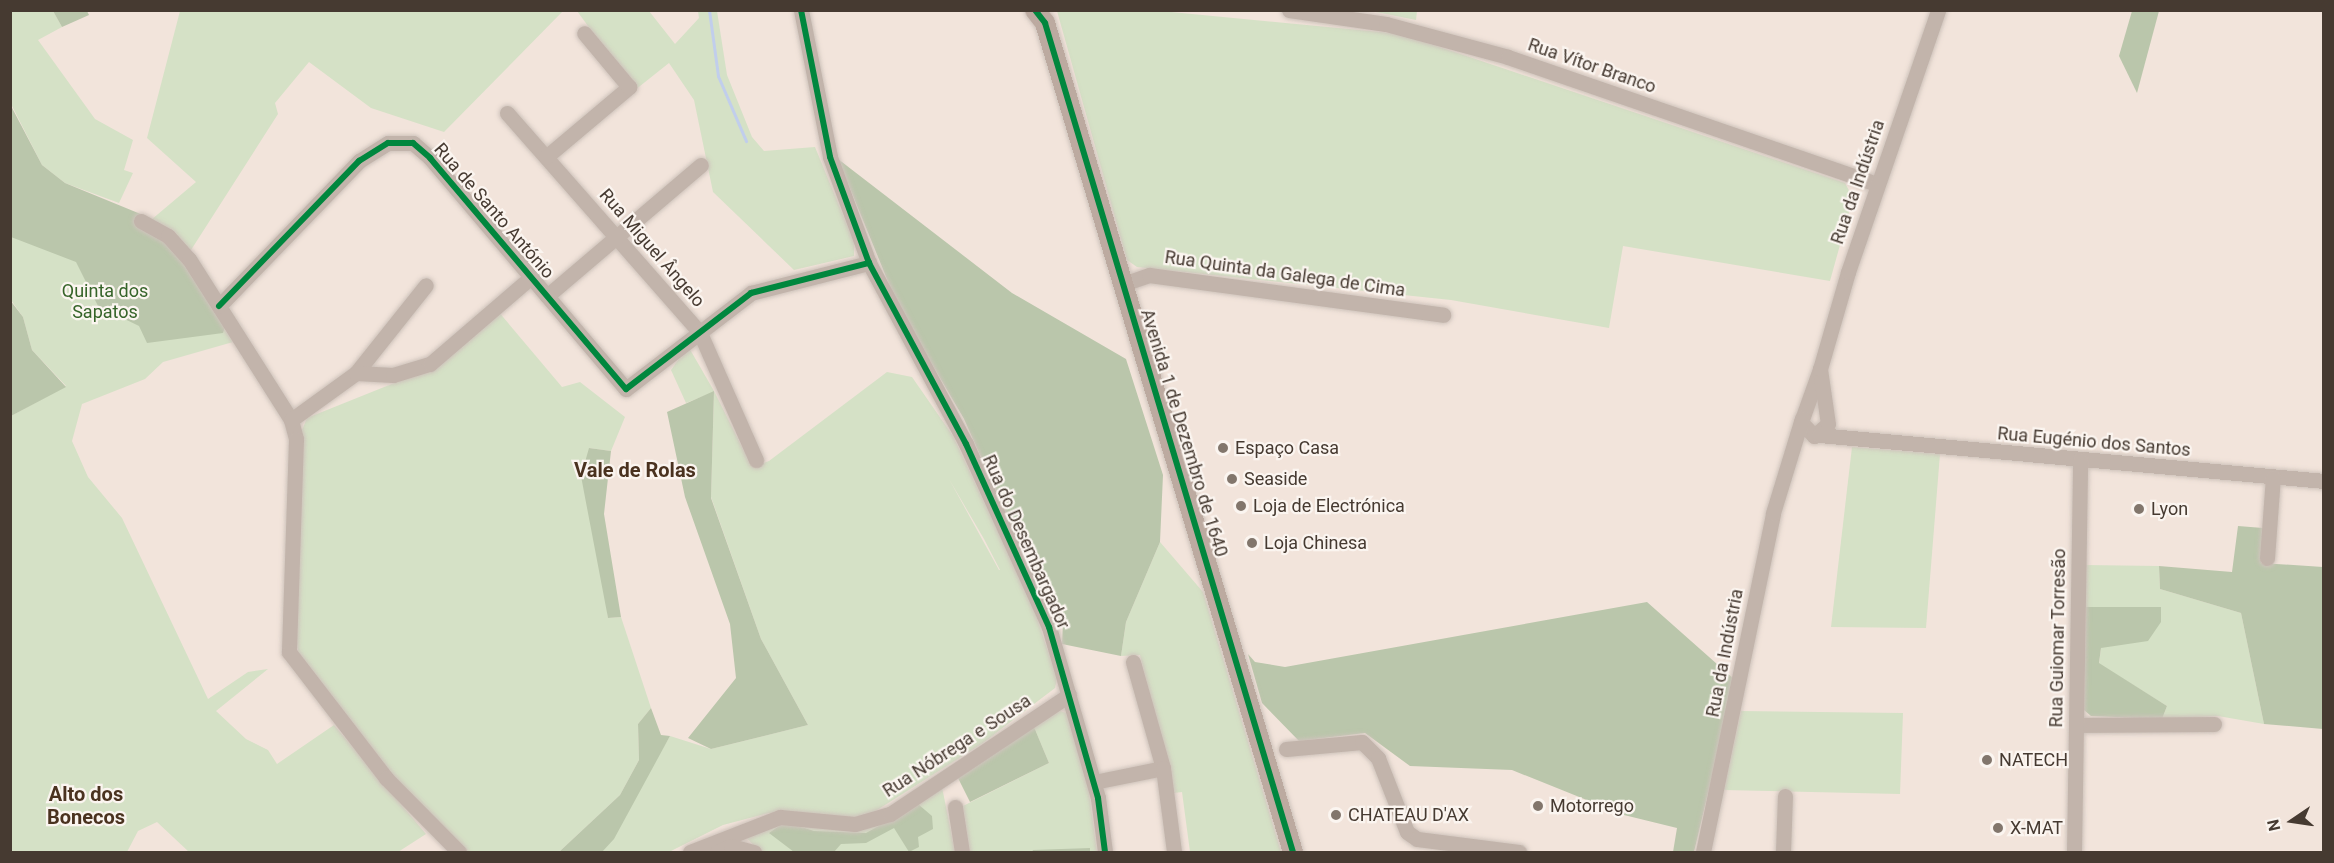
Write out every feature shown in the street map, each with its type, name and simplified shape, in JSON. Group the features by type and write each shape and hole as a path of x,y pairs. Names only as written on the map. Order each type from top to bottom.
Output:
{"main road":[{"name":"Avenida 1 de Dezembro de 1640","path":"1042,14 1293,852"}],"street":[{"name":"Rua do Desembargador","path":"801,10 830,157 869,263 966,444 1049,627 1094,782 1105,852"},
{"name":"Rua Vítor Branco","path":"1289,10 1386,24 1508,57 1876,184"},
{"name":"Rua da Indústria","path":"1703,852 1787,461 1820,369 1876,184 1938,10"},
{"path":"546,157 629,87 584,33"},
{"name":"Rua Miguel Ângelo","path":"507,112 700,333 756,460"},
{"name":"Rua de Santo António","path":"219,306 359,162 388,143 413,143 430,158 626,389 700,333"},
{"path":"547,296 701,165"},
{"path":"141,221 168,236 189,259 291,420 296,439 289,652 386,778 459,852"},
{"path":"700,333 751,293 869,263"},
{"name":"Rua Quinta da Galega de Cima","path":"1123,284 1149,275 1443,315"},
{"path":"356,373 393,375 430,364 531,277"},
{"path":"291,420 356,373 426,285"},
{"name":"Rua da Indústria","path":"1820,369 1826,414"},
{"path":"1816,435 1804,431 1803,416 1816,408 1860,441"},
{"path":"1787,461 1816,435 1827,429 1826,414"},
{"name":"Rua Eugénio dos Santos","path":"1816,435 1860,441 2324,481"},
{"name":"Rua Guiomar Torresão","path":"2074,852 2080,460"},
{"path":"2267,558 2274,477"},
{"path":"1133,662 1163,768 1174,852"},
{"name":"Rua Nóbrega e Sousa","path":"690,852 780,817 855,824 890,814 1069,695"},
{"path":"2076,725 2214,724"},
{"path":"1286,750 1362,742 1378,758 1407,832 1417,839 1519,852"},
{"path":"1094,782 1163,768"},
{"path":"1783,852 1785,796"},
{"path":"955,807 962,852"},
{"path":"717,852 731,846 754,852"}],"green space":[{"path":"10,11 53,11 62,27 38,40 95,119 133,140 124,170 133,173 119,203 65,183 42,165 11,104"},
{"path":"53,11 87,11 89,15 62,27"},
{"path":"180,11 563,11 444,132 371,108 309,62 275,103 278,114 191,250 151,220 196,182 147,138"},
{"path":"577,11 649,11 675,44 699,18 698,11 717,11 727,75 752,137 764,151 815,147 854,242 854,256 794,270 713,192 694,100 669,63 635,90"},
{"path":"1057,11 1161,11 1401,34 1845,183 1853,198 1830,281 1623,246 1609,328 1451,300 1137,267 1127,260"},
{"path":"1371,11 1417,11 1416,20"},
{"path":"2132,11 2159,11 2137,93 2119,56"},
{"name":"Quinta dos Sapatos","path":"10,104 42,165 65,183 143,215 191,250 185,257 225,327 223,333 147,343 139,326 98,306 76,262 11,237"},
{"name":"Quinta dos Sapatos","path":"10,121 33,177 166,241 233,342 163,362 145,379 82,404 72,441 88,477 122,518 208,699 248,672 268,669 216,711 246,739 268,750 277,764 334,725 426,834 398,852 189,852 157,822 138,831 127,852 11,852 11,416 66,386 32,350 23,317 11,300"},
{"path":"838,159 1012,293 1126,359 1163,475 1160,542 1126,622 1121,656 1062,644 1063,622 1048,608 964,419 898,306"},
{"path":"10,300 23,317 32,350 66,387 11,416"},
{"path":"498,311 562,387 580,382 625,417 611,451 589,448 608,618 621,617 651,708 638,724 639,760 620,795 559,852 467,852 387,769 299,658 294,624 300,435 307,418 429,369"},
{"path":"688,346 714,391 752,467 769,461 887,372 912,377 953,436 1032,604 1057,678 1055,688 983,743 874,812 853,819 769,813 723,825 669,852 602,852 670,736 711,749 808,725 761,639 711,497 714,392 686,403 671,370","holes":["949,479 984,539 1000,570"]},
{"path":"714,391 711,498 761,639 808,725 711,749 688,738 736,678 730,624 685,497 667,412"},
{"path":"1852,447 1940,454 1926,628 1831,627"},
{"path":"589,448 611,451 604,514 621,617 608,618 584,492 581,476"},
{"path":"2238,526 2263,528 2261,563 2323,567 2323,729 2264,724 2241,613 2160,589 2159,566 2232,572"},
{"path":"1160,542 1203,592 1281,852 1190,852 1182,792 1174,793 1140,655 1121,656 1126,622"},
{"path":"2085,565 2159,566 2160,589 2241,613 2264,724 2218,716 2162,719 2167,706 2099,664 2101,648 2160,607 2086,607"},
{"path":"1647,602 1735,680 1694,852 1673,852 1677,828 1624,815 1512,770 1410,766 1365,733 1299,741 1262,703 1248,654 1255,662 1285,667"},
{"path":"2086,607 2161,607 2161,622 2148,641 2101,648 2099,663 2167,706 2162,719 2091,716 2084,710"},
{"path":"651,708 661,735 670,736 614,839 602,852 559,852 620,795 639,760 638,724"},
{"path":"1060,711 1066,713 1088,786 1097,852 970,852 963,806 1049,763 1034,727"},
{"path":"1741,711 1903,713 1900,794 1724,790"},
{"path":"1034,727 1049,763 970,802 958,778"},
{"path":"942,787 955,852 760,852 744,835 782,821 872,827"},
{"path":"918,804 932,816 933,829 918,837 919,847 909,852 894,828 866,843 841,844 834,852 794,852 769,833 785,822 814,831 866,833"},
{"path":"1090,848 1090,852 1032,852 1033,850"}],"waterway":[{"path":"709,10 718,76 746,141"}],"cycle path":[{"path":"801,10 830,157 869,263 966,444 1049,627 1098,798 1105,852"},
{"path":"1035,10 1045,23 1293,852"},
{"path":"219,306 359,161 388,143 413,143 430,158 626,389 751,293 869,263"}],"place":[{"name":"Espaço Casa","path":"1223,448"},
{"name":"Seaside","path":"1232,479"},
{"name":"Loja de Electrónica","path":"1241,506"},
{"name":"Lyon","path":"2139,509"},
{"name":"Loja Chinesa","path":"1252,543"},
{"name":"NATECH","path":"1987,760"},
{"name":"Motorrego","path":"1538,806"},
{"name":"CHATEAU D'AX","path":"1336,815"},
{"name":"X-MAT","path":"1998,828"}],"district":[{"name":"Vale de Rolas","path":"635,470"},
{"name":"Alto dos Bonecos","path":"86,806"}]}
